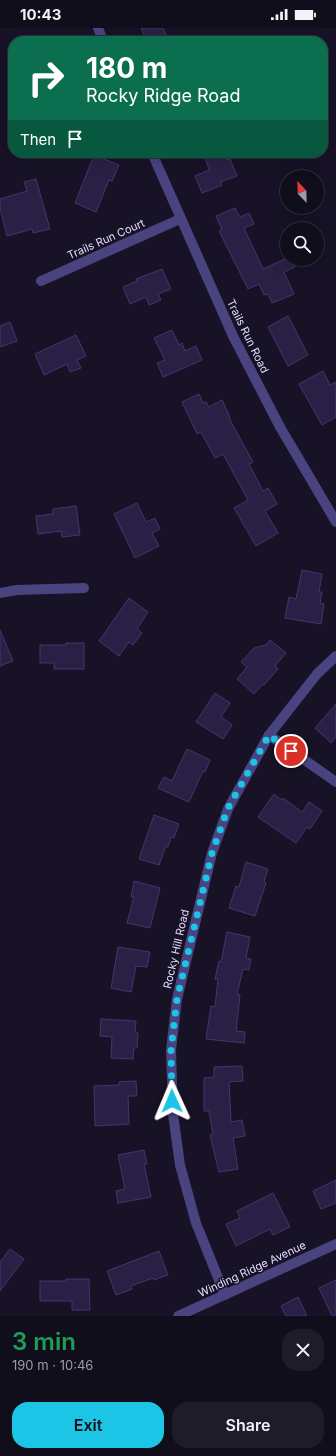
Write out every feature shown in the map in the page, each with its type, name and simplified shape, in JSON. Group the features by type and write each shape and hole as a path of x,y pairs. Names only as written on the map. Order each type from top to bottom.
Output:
{"street":[{"name":"Trails Run Road","path":"154,158 233,336 273,413 336,522"},
{"name":"Trails Run Court","path":"40,280 180,219"},
{"path":"0,593 17,590 84,588"},
{"name":"Rocky Hill Road","path":"225,1295 196,1223 180,1165 172,1114 171,1050 177,999 212,853 228,808 269,735 317,674 336,656"},
{"path":"269,735 336,782"},
{"name":"Winding Ridge Avenue","path":"178,1316 336,1244"}],"building":[{"path":"141,28 163,28 167,36 145,36"},
{"path":"93,158 102,158 119,165 112,181 109,180 96,212 75,203"},
{"path":"205,158 226,158 227,160 230,159 237,176 220,182 222,185 202,193 195,176 209,170"},
{"path":"36,179 50,229 33,233 32,229 7,236 0,208 0,199 27,191 24,182"},
{"path":"235,208 240,217 249,213 254,224 244,228 263,269 280,261 280,266 294,266 284,272 294,294 272,303 268,294 264,295 259,284 248,289 219,231 222,230 216,216"},
{"path":"162,269 171,289 158,294 161,300 149,305 146,297 130,304 123,287 137,281 136,279"},
{"path":"288,316 308,355 288,366 268,327"},
{"path":"10,322 17,341 0,347 0,326"},
{"path":"172,330 179,345 182,343 185,351 196,346 202,360 163,377 157,363 165,360 154,338"},
{"path":"76,335 86,356 77,360 81,368 70,372 67,364 44,375 35,354"},
{"path":"323,371 330,385 336,382 336,417 322,425 299,384"},
{"path":"199,394 203,403 206,402 209,407 222,400 230,417 229,418 253,462 249,464 263,491 268,488 277,504 265,511 278,533 256,546 234,508 248,500 223,454 215,458 201,432 197,434 182,402"},
{"path":"137,503 146,522 155,518 160,529 152,533 159,546 135,558 114,514"},
{"path":"76,506 80,535 62,537 61,531 38,534 36,516 53,514 53,509"},
{"path":"302,570 322,574 319,592 322,592 320,603 324,604 321,624 285,618 289,597 296,599"},
{"path":"129,598 148,612 137,629 142,633 133,645 129,642 119,656 99,641"},
{"path":"0,630 13,661 0,666"},
{"path":"270,640 286,653 275,666 278,669 254,694 237,679 247,667 241,662 254,648 266,645"},
{"path":"66,643 84,643 84,669 54,669 54,663 40,663 40,645 66,645"},
{"path":"215,693 230,703 221,717 232,725 223,739 196,722"},
{"path":"336,704 336,737 331,743 315,728"},
{"path":"187,749 210,760 205,772 203,771 189,802 158,788 164,777 172,781"},
{"path":"274,794 282,800 283,798 302,812 309,802 322,811 310,829 307,827 296,843 258,817"},
{"path":"154,815 179,824 174,838 171,837 168,847 166,846 159,865 139,859"},
{"path":"246,862 268,869 264,882 266,883 255,916 229,908 236,886 239,887"},
{"path":"134,881 160,888 150,928 127,923 134,897 131,897"},
{"path":"227,932 250,937 246,958 251,959 249,970 243,969 237,994 240,995 236,1031 245,1032 244,1043 206,1039 211,1006 215,1007 218,979 215,979 219,961 221,962"},
{"path":"118,947 150,952 147,967 136,966 131,992 111,988"},
{"path":"101,1019 136,1021 135,1032 138,1033 137,1048 134,1048 133,1059 111,1058 112,1037 100,1036"},
{"path":"242,1066 243,1081 229,1082 231,1122 242,1120 245,1136 233,1138 238,1169 219,1172 210,1135 213,1134 209,1111 204,1111 204,1078 214,1077 214,1067"},
{"path":"136,1081 137,1096 128,1096 129,1124 95,1126 94,1086 119,1085 119,1082"},
{"path":"144,1150 147,1164 144,1164 151,1197 118,1203 116,1191 125,1189 118,1155"},
{"path":"336,1180 336,1203 321,1209 313,1191"},
{"path":"273,1193 290,1227 273,1235 270,1229 236,1246 226,1224 240,1218 237,1211"},
{"path":"10,1249 24,1259 0,1291 0,1262"},
{"path":"159,1251 168,1275 154,1280 153,1278 131,1286 132,1289 116,1295 107,1271"},
{"path":"66,1279 89,1279 90,1310 72,1310 72,1301 40,1301 40,1281 66,1281"},
{"path":"336,1280 336,1316 332,1316 319,1288"},
{"path":"298,1297 307,1316 286,1316 281,1306"}],"route":[{"path":"172,1101 171,1050 177,999 212,853 228,808 269,735 291,751"}]}
